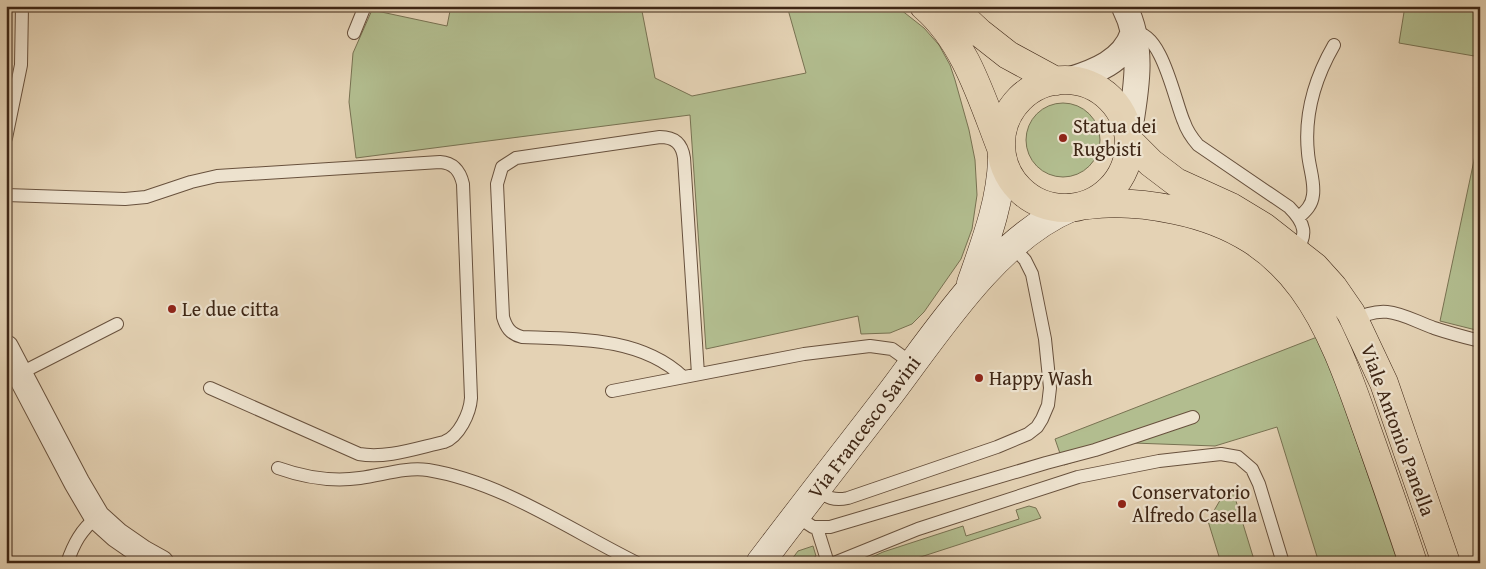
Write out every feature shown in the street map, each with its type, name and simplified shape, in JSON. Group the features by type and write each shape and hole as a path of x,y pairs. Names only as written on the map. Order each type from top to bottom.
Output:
{"main road":[{"path":"924,6 940,22 963,56 1002,153 1009,176 1020,191 1043,205 1052,207 1079,206 1108,192 1119,180 1128,158 1129,138 1122,115 1112,100 1088,84 1062,80 1008,55 980,33 951,6"},
{"path":"1002,153 1002,129 1015,103 1037,86 1062,80"},
{"name":"Viale Antonio Panella","path":"1129,138 1162,173 1176,182 1241,213 1264,227 1290,258 1330,334 1358,405 1413,563"},
{"name":"Viale Antonio Panella","path":"1079,206 1132,203 1167,208 1204,217 1315,268 1330,283 1354,320 1378,368 1446,563"}],"street":[{"path":"1124,6 1130,17 1134,33 1137,64 1137,82 1129,138"},
{"path":"1062,80 1092,72 1112,61 1126,47 1134,33"},
{"name":"Via Francesco Savini","path":"968,291 990,225 1000,184 1002,153"},
{"name":"Via Francesco Savini","path":"760,563 806,522 817,489 968,291 1013,247 1041,223 1079,206"},
{"path":"6,348 97,517 143,554 162,563"}],"lane":[{"path":"6,138 21,65 22,6"},
{"path":"354,33 365,6"},
{"path":"1134,33 1146,36 1158,52 1171,80 1183,120 1189,133 1198,145 1289,206 1299,217 1304,233 1303,239 1290,258"},
{"path":"1299,217 1309,208 1314,196 1308,152 1307,125 1310,102 1325,60 1334,45"},
{"path":"683,377 658,360 621,346 590,340 522,337 509,330 503,317 497,184 499,172 506,163 522,156 556,153 660,137 672,138 680,146 684,158 698,374"},
{"path":"6,195 125,200 146,198 191,182 217,176 440,162 451,164 459,172 464,184 471,398 468,411 453,438 444,442 381,455 364,454 350,450 210,388"},
{"path":"817,489 833,499 848,498 997,448 1024,437 1037,426 1045,412 1050,388 1045,339 1032,274 1025,260 1013,247"},
{"path":"1330,334 1354,320 1372,313 1393,312 1409,316 1448,332 1480,341"},
{"path":"19,374 117,324"},
{"path":"612,392 804,354 870,346 892,349 913,364"},
{"path":"806,522 840,524 1046,462 1095,450 1193,417"},
{"path":"834,563 918,529 1078,478 1159,461 1221,454 1238,457 1252,469 1259,484 1283,563"},
{"path":"278,468 300,476 331,480 361,478 385,472 426,470 465,478 517,500 636,563"},
{"path":"67,563 73,545 85,527 97,517"},
{"path":"806,522 828,563"}],"green space":[{"path":"451,6 641,6 655,78 692,96 806,73 787,6 896,6 924,28 939,45 950,65 969,130 975,160 977,195 972,229 961,259 924,312 912,324 890,333 861,334 858,316 706,349 690,115 356,158 349,102 353,53 372,10 447,26"},
{"path":"1405,6 1480,6 1480,57 1399,43"},
{"path":"1063,103 1077,106 1089,114 1097,126 1100,140 1097,154 1089,166 1077,174 1063,177 1049,174 1037,166 1029,154 1026,140 1029,126 1037,114 1049,106"},
{"path":"1480,132 1480,331 1440,321"},
{"path":"1317,337 1334,376 1398,563 1319,563 1277,427 1215,446 1133,443 1064,465 1055,439"},
{"path":"1232,488 1255,563 1221,563 1208,521 1226,490"},
{"path":"1029,506 1036,508 1041,518 902,563 859,563 883,552 963,526 966,536 1019,519 1016,510"},
{"path":"813,546 816,556 806,563 789,563 798,551"}],"place":[{"name":"Statua dei Rugbisti","path":"1063,138"},
{"name":"Le due citta","path":"172,309"},
{"name":"Happy Wash","path":"979,378"},
{"name":"Conservatorio Alfredo Casella","path":"1122,504"}]}
